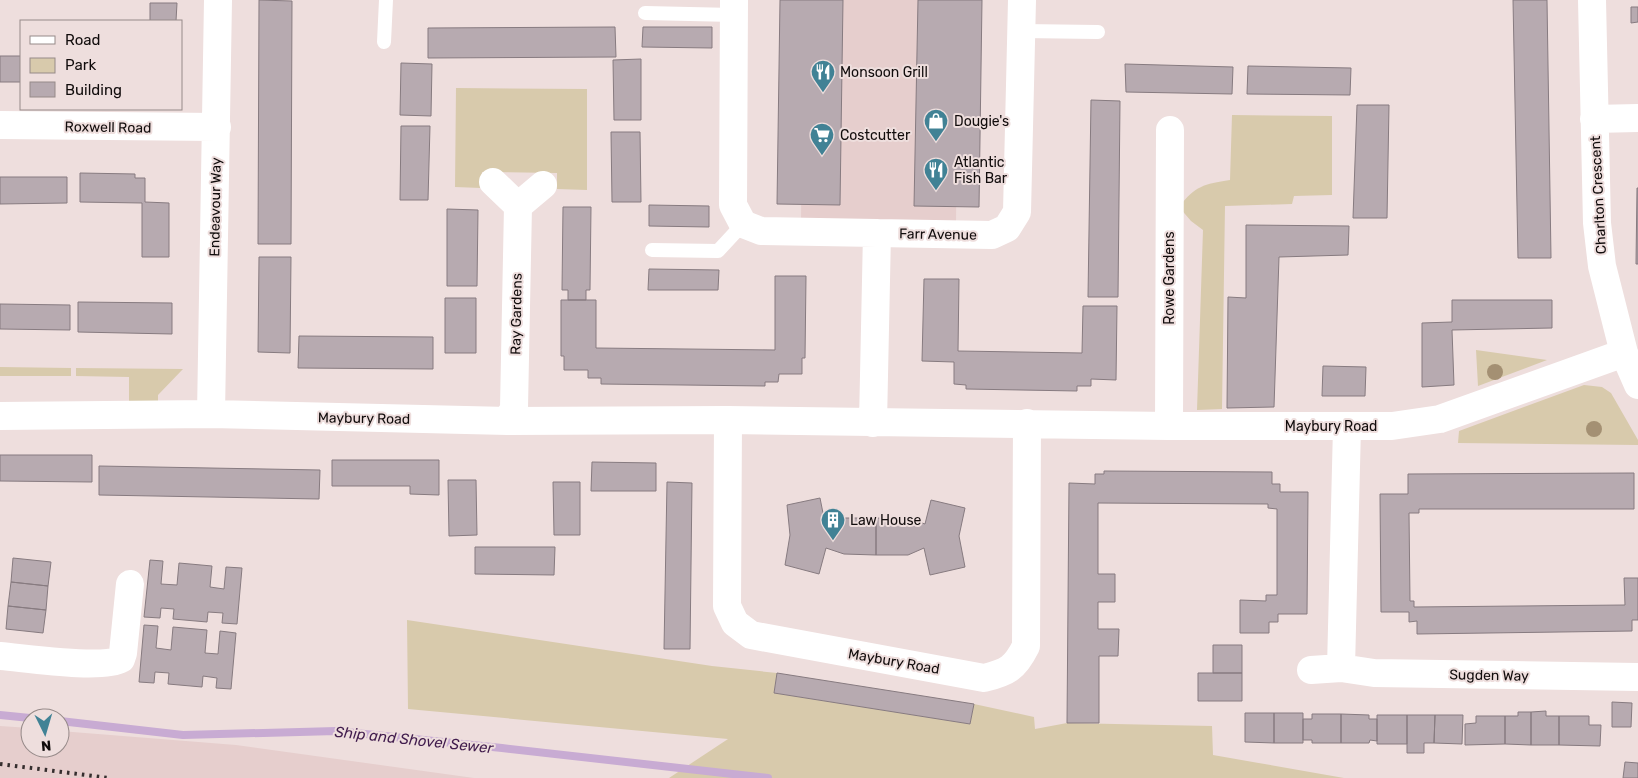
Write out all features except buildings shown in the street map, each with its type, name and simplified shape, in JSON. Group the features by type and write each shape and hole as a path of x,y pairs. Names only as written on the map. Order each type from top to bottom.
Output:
{"street":[{"name":"Endeavour Way","path":"210,414 218,0"},
{"name":"Farr Avenue","path":"743,224 761,231 992,235 1007,228 1018,212 1022,0"},
{"name":"Charlton Crescent","path":"1592,0 1597,223 1602,266 1624,353 1638,385"},
{"path":"734,7 733,205 743,224"},
{"path":"1594,119 1638,118"},
{"name":"Roxwell Road","path":"0,125 217,127"},
{"name":"Rowe Gardens","path":"1169,426 1170,130"},
{"path":"493,182 518,206 543,185"},
{"name":"Ray Gardens","path":"508,421 514,408 518,206"},
{"path":"873,423 877,233"},
{"name":"Maybury Road","path":"0,416 210,414 508,421 728,420 1169,426 1392,426 1440,419 1624,353"},
{"name":"Maybury Road","path":"728,420 728,606 734,623 751,635 984,678 1002,674 1017,664 1026,646 1027,423"},
{"path":"1341,668 1347,427"},
{"path":"0,656 97,664 115,662 121,659 130,584"},
{"name":"Sugden Way","path":"1311,670 1341,668 1374,673 1638,677"}],"lane":[{"path":"384,42 386,0"},
{"path":"645,13 734,7"},
{"path":"1022,31 1098,32"},
{"path":"652,250 718,250 743,224"}],"shaded area":[{"path":"803,0 958,0 956,224 801,223"},
{"path":"0,726 20,727 20,758 70,758 70,732 236,745 474,778 0,778"}],"green space":[{"path":"456,88 587,89 587,190 557,189 557,173 482,172 481,188 455,187"},
{"path":"1232,115 1332,116 1332,195 1294,196 1292,204 1225,206 1222,409 1197,410 1203,230 1191,221 1179,207 1195,190 1213,183 1230,180"},
{"path":"1476,350 1547,360 1478,386"},
{"path":"0,367 71,368 71,376 0,376"},
{"path":"76,368 183,369 158,395 158,405 129,405 129,377 76,376"},
{"path":"1584,385 1602,387 1611,393 1638,440 1638,445 1458,443 1459,431"},
{"path":"407,620 712,666 777,673 774,693 970,724 974,704 1034,717 1035,729 1067,723 1212,726 1213,755 1344,778 669,778 728,739 408,709"}],"waterway":[{"name":"Ship and Shovel Sewer","path":"0,715 20,717"},
{"name":"Ship and Shovel Sewer","path":"70,722 183,735 336,731 768,778"}],"railway":[{"path":"0,764 109,778"}],"place":[{"name":"Monsoon Grill","path":"823,93"},
{"name":"Dougie's","path":"936,142"},
{"name":"Costcutter","path":"822,156"},
{"name":"Atlantic Fish Bar","path":"936,191"},
{"name":"Law House","path":"833,541"}]}
